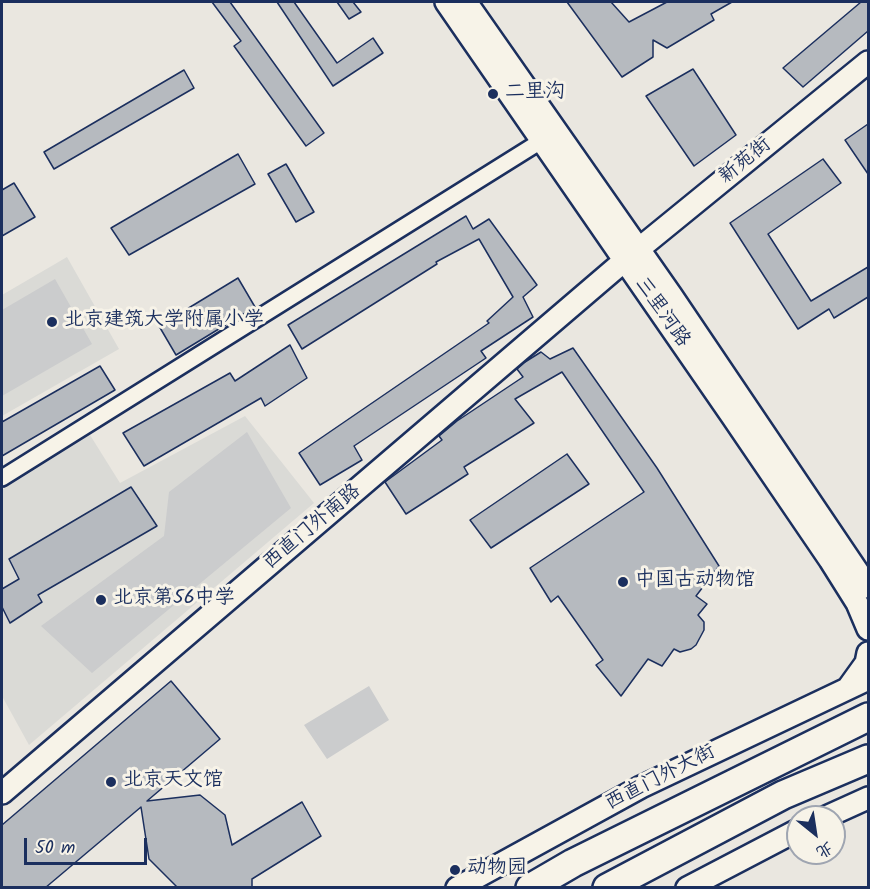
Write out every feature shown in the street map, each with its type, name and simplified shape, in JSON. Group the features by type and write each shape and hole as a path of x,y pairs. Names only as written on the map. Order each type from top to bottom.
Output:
{"highway":[{"name":"西直门外大街","path":"530,888 573,863 868,717"},
{"path":"607,888 783,795 868,759"}],"street":[{"name":"三里河路","path":"446,2 541,141 631,255 868,587"},
{"name":"三里河路","path":"466,2 631,255 719,396 830,560 857,603 868,629"},
{"name":"新苑街","path":"631,255 868,62"},
{"path":"2,478 541,141"},
{"name":"西直门外南路","path":"2,793 631,255"},
{"path":"847,689 866,663 868,653"},
{"name":"西直门外大街","path":"457,888 641,787 868,679"},
{"path":"846,808 868,798"},
{"path":"687,888 786,836"}],"shaded area":[{"name":"北京建筑大学附属小学","path":"67,257 119,349 2,416 2,295"},
{"path":"55,279 92,344 2,396 2,310"},
{"name":"北京第56中学","path":"245,416 314,503 29,745 2,696 2,490 90,435 120,483"},
{"path":"247,432 291,508 92,673 41,626 164,536 169,492"},
{"path":"369,686 389,720 327,759 304,725"}],"building":[{"path":"212,2 230,2 324,133 306,146 234,46 241,41"},
{"path":"277,2 294,2 337,63 373,38 383,53 333,86"},
{"path":"337,2 353,2 361,12 349,19"},
{"path":"567,2 611,2 629,22 667,2 732,2 711,14 714,20 667,48 653,40 653,57 622,77"},
{"path":"861,2 868,2 868,31 803,87 783,68"},
{"path":"693,69 736,135 694,166 646,96"},
{"path":"184,70 194,88 54,169 44,152"},
{"path":"868,124 868,174 845,140"},
{"path":"238,154 255,184 129,255 111,228"},
{"path":"823,159 841,183 768,234 811,301 868,267 868,297 834,318 829,309 798,329 730,223"},
{"path":"286,164 314,212 296,222 268,174"},
{"path":"14,183 35,217 2,236 2,190"},
{"path":"466,216 473,229 489,219 537,285 523,297 533,317 481,351 486,358 354,446 362,460 320,485 299,453 489,323 487,321 513,297 479,239 436,262 437,264 302,349 288,325"},
{"path":"238,278 255,307 176,355 159,326"},
{"path":"290,345 307,378 265,406 261,398 144,466 123,433 230,373 235,381"},
{"name":"中国古动物馆","path":"573,348 657,468 719,566 696,596 707,604 698,615 704,622 704,630 696,645 680,652 674,649 662,666 648,659 621,696 596,665 603,660 558,596 551,602 530,568 644,492 562,372 515,399 534,423 464,467 468,474 406,514 385,482 442,440 439,436 457,421 523,377 517,369 525,362 541,352 550,359"},
{"path":"100,366 115,390 2,456 2,422"},
{"path":"567,454 589,484 491,548 470,520"},
{"path":"131,487 157,526 38,595 42,602 10,623 2,607 2,589 19,579 9,559"},
{"name":"北京天文馆","path":"171,681 220,739 147,801 200,795 225,815 232,845 302,802 321,836 252,879 252,888 178,888 149,859 141,807 45,888 2,888 2,825"}],"place":[{"name":"二里沟","path":"493,94"},
{"name":"北京建筑大学附属小学","path":"52,322"},
{"name":"中国古动物馆","path":"623,582"},
{"name":"北京第56中学","path":"101,600"},
{"name":"北京天文馆","path":"111,782"},
{"name":"动物园","path":"455,870"}]}
